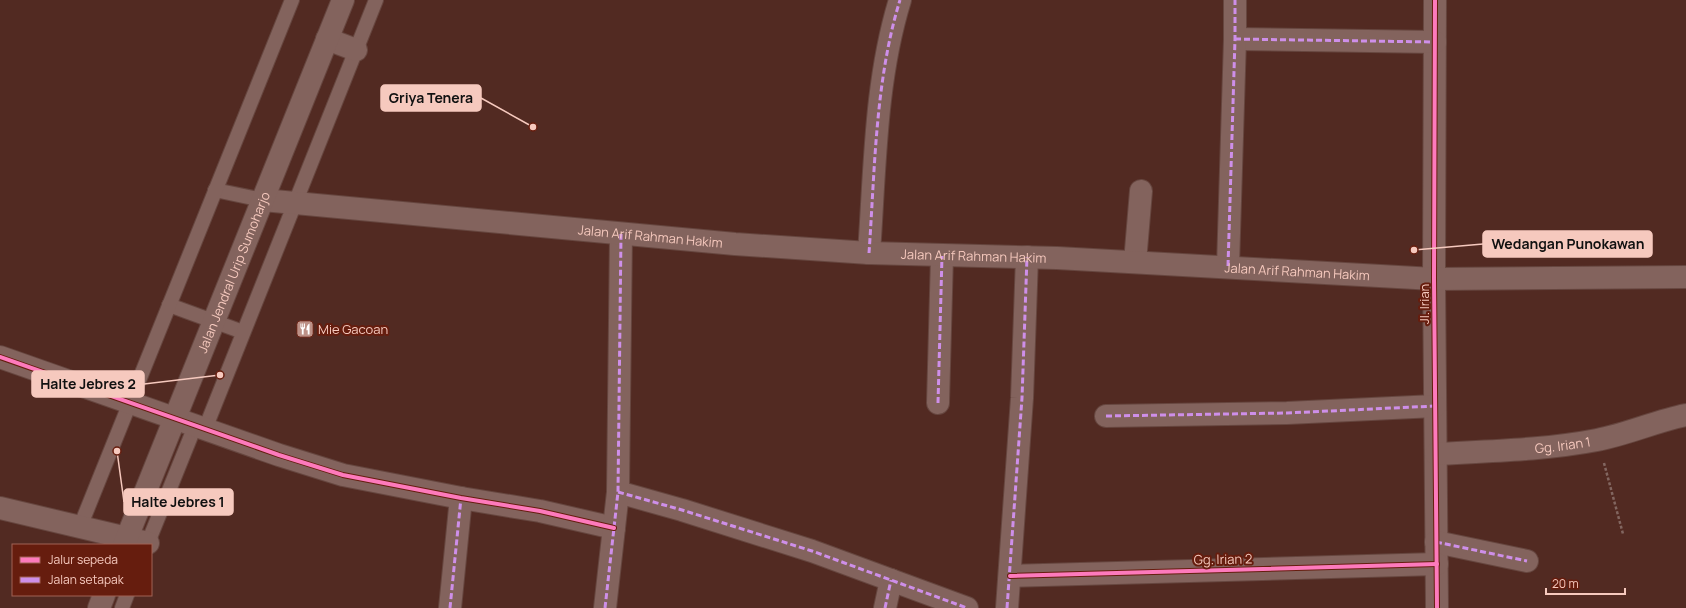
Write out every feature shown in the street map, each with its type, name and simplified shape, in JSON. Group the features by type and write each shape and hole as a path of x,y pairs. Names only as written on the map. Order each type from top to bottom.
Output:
{"street":[{"name":"Jalan Jendral Urip Sumoharjo","path":"125,542 328,39 342,0"},
{"path":"869,253 879,106 889,42 900,0"},
{"path":"1228,266 1235,0"},
{"name":"Jl. Irian","path":"1435,0 1434,279 1437,608"},
{"path":"328,39 356,50"},
{"path":"1235,39 1435,42"},
{"path":"1135,262 1141,191"},
{"name":"Jalan Arif Rahman Hakim","path":"263,200 735,244 869,253 1027,257 1228,266 1434,279 1686,277"},
{"path":"605,608 618,492 621,234"},
{"path":"938,403 942,256"},
{"path":"1007,608 1021,406 1027,257"},
{"path":"0,357 279,455 342,475 461,498 540,511 614,528"},
{"path":"1106,416 1287,413 1435,406"},
{"name":"Gg. Irian 1","path":"1436,454 1521,449 1598,440 1621,435 1686,415"},
{"path":"618,492 682,510 812,551 967,608"},
{"path":"450,608 461,498"},
{"path":"0,508 80,527 125,542 148,544"},
{"path":"1436,542 1527,562"},
{"name":"Gg. Irian 2","path":"1010,576 1436,564"},
{"path":"885,608 891,580"},
{"path":"99,608 104,596"}],"lane":[{"path":"80,527 292,0"},
{"path":"148,544 243,332 376,0"},
{"path":"216,190 263,200"},
{"path":"170,305 243,332"},
{"path":"122,608 128,596"}],"path":[{"path":"1598,440 1623,534"}],"marked path":[{"path":"869,253 877,125 885,62 900,0"},
{"path":"1228,266 1235,0"},
{"path":"1235,39 1435,42"},
{"path":"605,608 618,492 621,234"},
{"path":"938,403 942,256"},
{"path":"1007,608 1022,398 1027,257"},
{"path":"1106,416 1287,413 1435,406"},
{"path":"618,492 682,510 812,551 967,608"},
{"path":"450,608 461,498"},
{"path":"1436,542 1527,561"},
{"path":"885,608 891,580"}],"cycle path":[{"path":"1435,0 1434,279 1437,608"},
{"path":"0,357 279,455 343,475 461,498 540,511 614,528"},
{"path":"1010,576 1437,564"}],"place":[{"name":"Griya Tenera","path":"533,127"},
{"name":"Wedangan Punokawan","path":"1414,250"},
{"name":"Mie Gacoan","path":"305,329"},
{"name":"Halte Jebres 2","path":"220,375"},
{"name":"Halte Jebres 1","path":"117,451"}]}
